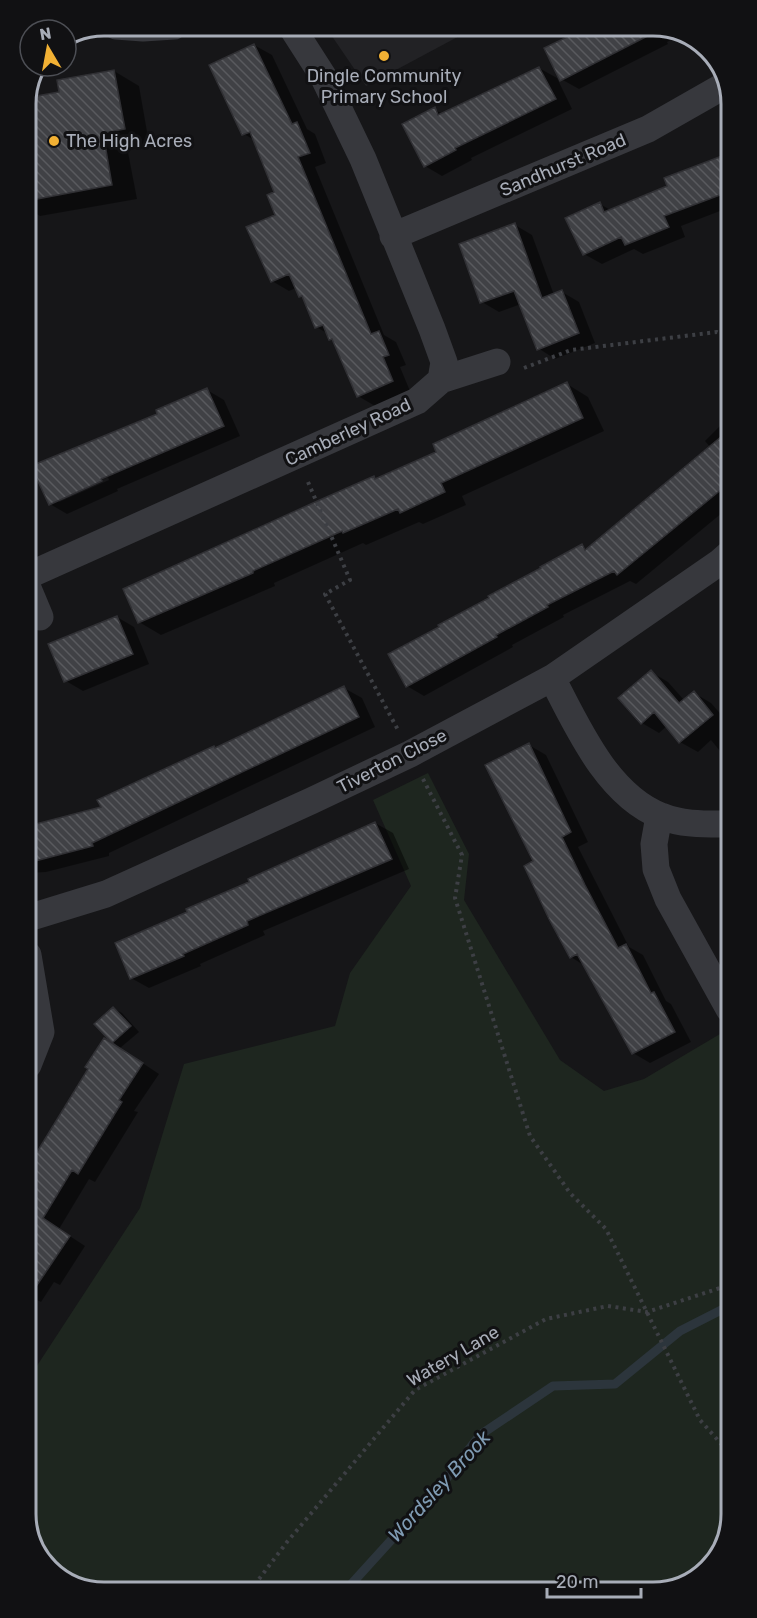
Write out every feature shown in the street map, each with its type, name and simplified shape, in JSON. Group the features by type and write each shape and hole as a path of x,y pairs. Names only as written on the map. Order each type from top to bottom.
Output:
{"street":[{"path":"297,36 323,76 363,159 444,362 441,380 497,362"},
{"name":"Sandhurst Road","path":"393,236 648,129 718,89"},
{"name":"Camberley Road","path":"36,572 417,401 441,380"},
{"name":"Tiverton Close","path":"36,916 106,894 311,801 405,744 552,678 721,561"},
{"path":"36,607 40,617"},
{"path":"552,678 590,750 632,799 659,816 672,820 721,824"},
{"path":"659,816 654,844 656,869 668,899 721,988"},
{"path":"36,1002 41,1032 36,1045"}],"path":[{"path":"497,362 508,375 571,350 717,332 721,334"},
{"path":"297,456 350,580 326,594 462,855 455,898 530,1136 570,1193 606,1229 700,1419 721,1443"},
{"name":"Watery Lane","path":"257,1582 287,1542 415,1390 546,1319 608,1306 647,1312 721,1287"}],"shaded area":[{"name":"Dingle Community Primary School","path":"332,36 459,36 366,86"},
{"path":"428,773 469,854 464,900 560,1060 604,1091 644,1079 721,1034 721,1514 712,1548 701,1562 683,1575 652,1582 100,1582 87,1580 70,1573 56,1562 43,1544 37,1527 36,1514 36,1367 140,1208 184,1064 335,1026 350,973 411,886 373,800"}],"building":[{"path":"569,36 647,36 560,81 544,48"},
{"path":"254,44 292,124 297,122 310,153 298,157 371,334 379,331 389,355 383,357 393,381 357,397 332,339 329,340 323,325 315,328 302,296 299,297 289,274 271,282 246,227 275,215 267,195 274,192 250,132 242,135 209,65"},
{"path":"539,67 556,99 455,148 456,150 424,167 402,124 435,107 438,115"},
{"path":"114,70 125,129 103,133 112,185 36,199 36,96 59,92 57,80"},
{"path":"721,156 721,195 664,216 669,227 625,245 621,237 583,255 565,218 600,202 604,212 667,186 664,178"},
{"path":"515,223 542,298 562,290 579,333 537,350 514,291 480,303 459,244"},
{"path":"567,382 583,418 441,483 445,492 400,513 398,509 343,533 342,531 138,623 123,589 374,476 375,479 436,452 433,444"},
{"path":"207,388 224,426 101,479 102,481 49,505 36,477 36,464 157,414 156,410"},
{"path":"721,437 721,490 617,575 614,571 547,605 548,607 496,635 497,637 406,687 388,654 582,544 585,550"},
{"path":"117,616 133,654 64,682 48,644"},
{"path":"651,670 679,703 694,691 713,715 679,743 654,712 641,724 618,698"},
{"path":"344,686 359,717 92,843 93,846 36,861 36,824 101,807 97,800 214,746 215,748"},
{"path":"529,743 571,832 562,837 585,885 618,948 626,944 651,993 654,992 675,1032 632,1054 577,954 570,958 549,919 524,866 533,861 485,765"},
{"path":"375,822 392,859 247,921 248,925 130,979 115,943 187,912 186,909 249,882 248,879"},
{"path":"113,1007 131,1026 112,1043 94,1024"},
{"path":"104,1038 143,1063 119,1100 122,1102 78,1174 72,1170 43,1218 70,1236 36,1287 36,1154 88,1069 85,1067"}],"waterway":[{"name":"Wordsley Brook","path":"353,1582 443,1483 480,1435 553,1386 615,1384 680,1331 721,1310"}],"place":[{"name":"Dingle Community Primary School","path":"384,56"},
{"name":"The High Acres","path":"54,141"}]}
